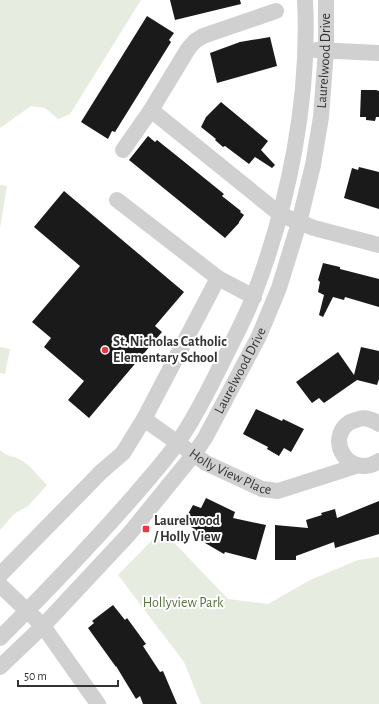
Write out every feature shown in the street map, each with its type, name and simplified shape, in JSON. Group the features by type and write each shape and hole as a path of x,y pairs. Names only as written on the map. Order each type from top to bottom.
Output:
{"street":[{"name":"Laurelwood Drive","path":"0,638 111,522 177,443 204,398 254,297 281,215 299,116 306,50 304,0"},
{"name":"Laurelwood Drive","path":"0,667 43,626 129,534 194,454 205,438 259,336 279,288 299,223 313,165 320,125 326,50 326,0"},
{"path":"122,150 151,110 188,49 195,41 203,36 276,11"},
{"path":"306,50 379,53"},
{"path":"151,110 281,215 299,223 379,245"},
{"path":"117,200 218,278 254,297"},
{"path":"0,576 101,472 122,453 144,419 218,278"},
{"path":"356,466 345,458 341,451 339,440 344,428 350,422 362,418 370,419 379,424"},
{"name":"Holly View Place","path":"144,419 206,463 262,489 278,491 356,466 370,466 379,461"},
{"path":"0,585 43,626 98,704"}],"green space":[{"path":"0,0 141,0 70,114 58,119 45,108 31,106 0,128"},
{"path":"0,185 7,186 0,228"},
{"path":"0,347 10,349 5,374 0,373"},
{"path":"0,450 7,455 21,460 47,485 28,506 14,514 0,530"},
{"name":"Hollyview Park","path":"162,530 228,599 268,604 310,580 358,560 379,557 379,704 201,704 184,662 118,575"}],"building":[{"path":"170,0 240,0 241,4 175,20"},
{"path":"147,16 174,33 169,40 171,42 115,132 112,131 108,139 81,122"},
{"path":"270,37 277,66 217,83 210,53 240,42"},
{"path":"361,90 379,91 379,117 376,117 375,121 366,120 366,117 360,117"},
{"path":"221,102 268,141 261,150 275,165 272,168 255,157 249,164 225,146 223,147 215,140 216,139 201,127 206,117"},
{"path":"148,136 155,142 157,140 177,156 224,194 222,196 241,211 240,212 244,215 239,223 225,238 129,160"},
{"path":"359,167 379,172 379,209 344,198 352,168 358,170"},
{"path":"64,191 184,292 155,326 162,332 89,418 68,400 84,381 44,347 51,338 32,322 80,266 34,227"},
{"path":"323,263 379,279 379,307 345,297 344,300 333,297 323,317 319,315 324,295 318,292 320,282 318,280"},
{"path":"361,347 379,351 379,379 377,385 357,380 324,403 319,398 312,403 296,382 338,352 354,375"},
{"path":"256,409 304,429 291,452 284,448 279,456 267,449 268,447 243,434"},
{"path":"206,498 235,512 233,518 266,525 256,560 225,552 224,554 205,543 206,541 192,534 195,529 183,523 193,505 201,508"},
{"path":"379,501 379,534 335,548 334,542 296,556 296,560 275,560 275,525 308,528 306,520 322,515 321,513 335,509 337,518"},
{"path":"113,605 125,620 127,618 146,644 143,646 160,672 163,671 177,704 143,704 140,696 136,699 116,666 88,628 94,623 92,621"}],"place":[{"name":"St. Nicholas Catholic Elementary School","path":"105,350"},
{"name":"Laurelwood / Holly View","path":"146,529"}]}
